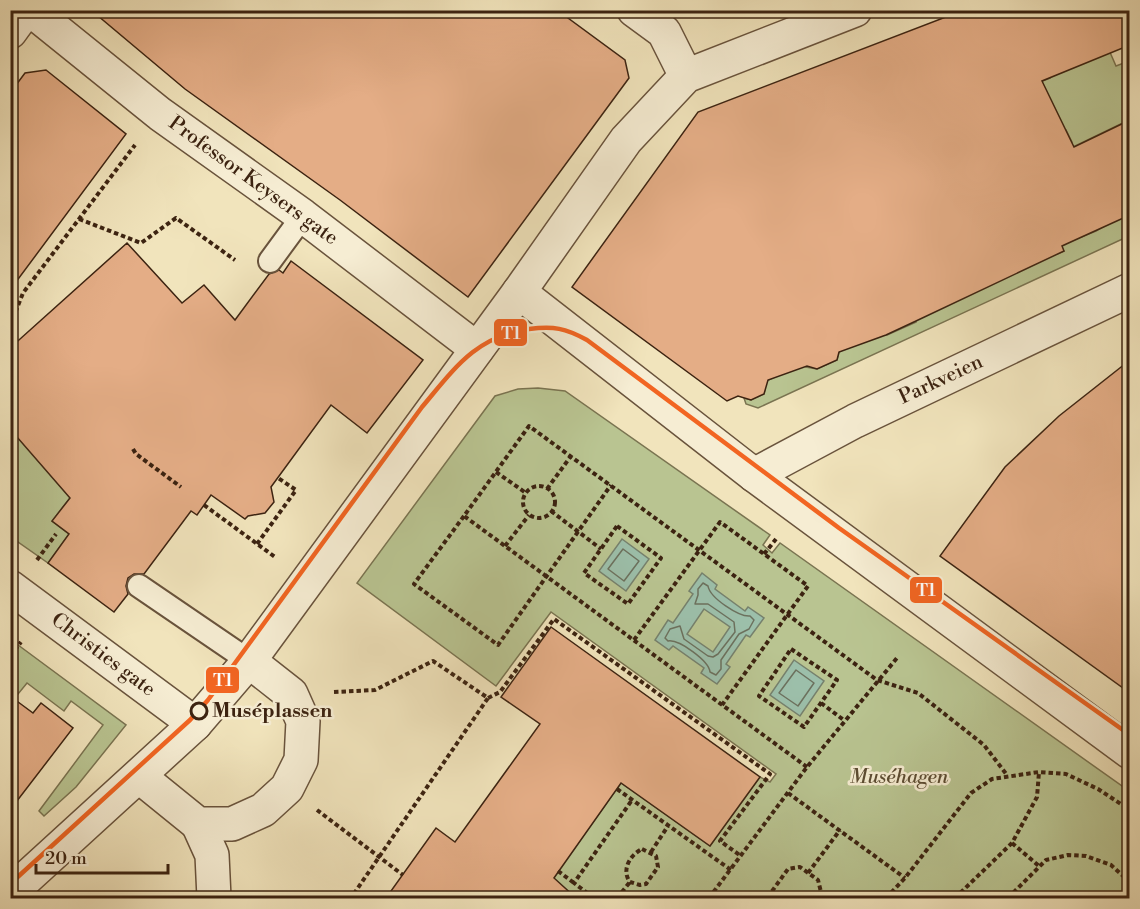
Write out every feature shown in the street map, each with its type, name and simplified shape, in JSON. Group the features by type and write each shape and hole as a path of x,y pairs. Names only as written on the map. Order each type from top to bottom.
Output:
{"street":[{"path":"634,10 664,32 686,76"},
{"path":"10,893 140,777 195,724 249,661 519,292 626,140 686,76 855,10"},
{"name":"Professor Keysers gate","path":"20,16 303,216 477,349"},
{"name":"Parkveien","path":"754,475 855,421 1130,291"},
{"path":"519,292 754,475 1130,752"},
{"name":"Christies gate","path":"10,587 195,724"},
{"path":"198,824 232,824 263,810 287,788 301,760 303,721 291,694 249,661"},
{"path":"140,777 198,824 212,855 214,898"}],"lane":[{"path":"270,261 303,216"},
{"path":"139,586 249,661"}],"path":[{"path":"10,326 23,293 140,139"},
{"path":"79,219 141,243 176,218 242,265"},
{"path":"610,486 498,645 414,584 529,426 877,680 918,693 984,745 1007,776"},
{"path":"133,449 136,454 181,487"},
{"path":"547,489 571,456"},
{"path":"496,472 526,493"},
{"path":"257,544 296,490 278,477"},
{"path":"536,487 547,489 554,499 551,512 541,518 529,514 523,504 526,493 536,487"},
{"path":"204,505 280,561"},
{"path":"551,512 601,549"},
{"path":"505,546 529,514"},
{"path":"464,516 807,767"},
{"path":"634,640 720,522 808,586 722,705"},
{"path":"617,526 661,558 628,604 584,573 601,549 617,526"},
{"path":"34,563 56,534"},
{"path":"351,898 489,698 500,692 554,619 770,774 720,841 741,856"},
{"path":"791,649 837,680 821,703 804,727 759,696 791,649"},
{"path":"709,898 807,767 897,658"},
{"path":"291,694 375,690 433,661 489,698"},
{"path":"821,703 845,721"},
{"path":"955,898 1012,843 1037,797 1039,772"},
{"path":"886,898 971,793 992,779 1039,772 1066,774 1098,789 1130,810"},
{"path":"617,789 731,870"},
{"path":"788,793 904,878"},
{"path":"574,883 632,800"},
{"path":"651,852 668,826"},
{"path":"808,873 840,830"},
{"path":"348,834 403,875"},
{"path":"1012,843 1040,866"},
{"path":"642,849 657,856 658,867 646,884 630,882 625,873 626,868 636,852 642,849"},
{"path":"1008,898 1046,860 1068,855 1086,856 1111,865 1130,882"},
{"path":"771,898 770,894 788,869 800,867 818,880 821,892 816,898"},
{"path":"558,872 594,898"},
{"path":"617,898 630,882"}],"green space":[{"path":"1102,34 1116,66 1129,61 1129,120 1071,148 1072,142 1066,130 1047,139 1040,82 1050,78 1040,56"},
{"path":"1129,211 1129,236 758,408 746,404 744,398 751,400 764,394 765,389 762,383 805,363 806,367 817,369 837,360 839,352 883,328 887,335 916,322 913,314 1064,251 1061,245 1096,231"},
{"name":"Muséhagen","path":"538,388 565,391 770,535 763,545 772,553 780,543 1129,791 1129,898 576,898 553,878 621,783 710,846 760,777 770,782 776,774 551,612 496,686 357,583 495,396 518,389"},
{"path":"10,429 84,480 52,521 69,534 48,563 11,537"},
{"path":"10,639 126,725 76,787 44,816 39,811 103,725 71,701 64,711 27,683 14,699 11,696"}],"water":[{"path":"622,539 649,559 626,591 599,571"},
{"path":"702,573 717,585 715,589 745,611 748,607 764,618 750,637 746,635 726,664 730,667 717,684 701,673 704,668 673,646 669,650 655,640 668,620 673,623 693,594 689,591","holes":["704,609 730,627 713,652 687,634"]},
{"path":"794,660 824,681 800,716 770,695"}],"building":[{"path":"91,10 557,10 625,60 629,78 468,297 340,200 185,89"},
{"path":"964,10 1130,10 1130,45 1042,81 1074,147 1130,120 1130,215 1062,246 1064,251 916,321 839,352 837,360 817,369 807,366 768,380 764,394 751,400 738,396 727,401 572,287 698,112"},
{"path":"46,70 126,134 10,290 10,93 25,73"},
{"path":"127,243 182,303 204,285 235,320 269,274 279,270 283,273 291,261 423,360 367,433 331,405 271,487 274,502 265,513 248,516 245,519 211,495 197,515 191,511 144,574 134,574 128,578 126,586 128,594 114,612 48,563 69,534 52,521 70,498 10,429 10,348"},
{"path":"1130,360 1130,693 940,556 1005,467 1059,416"},
{"path":"551,627 760,777 710,846 621,783 554,878 576,898 386,898 436,828 455,842 540,724 501,697"},
{"path":"10,696 33,713 41,703 73,728 10,810"}],"transit line":[{"name":"T1","path":"10,884 190,720 208,700 422,407 456,367 480,347 494,339 529,329 559,329 587,340 839,528 1130,735"}],"place":[{"name":"Muséplassen","path":"199,711"}]}
